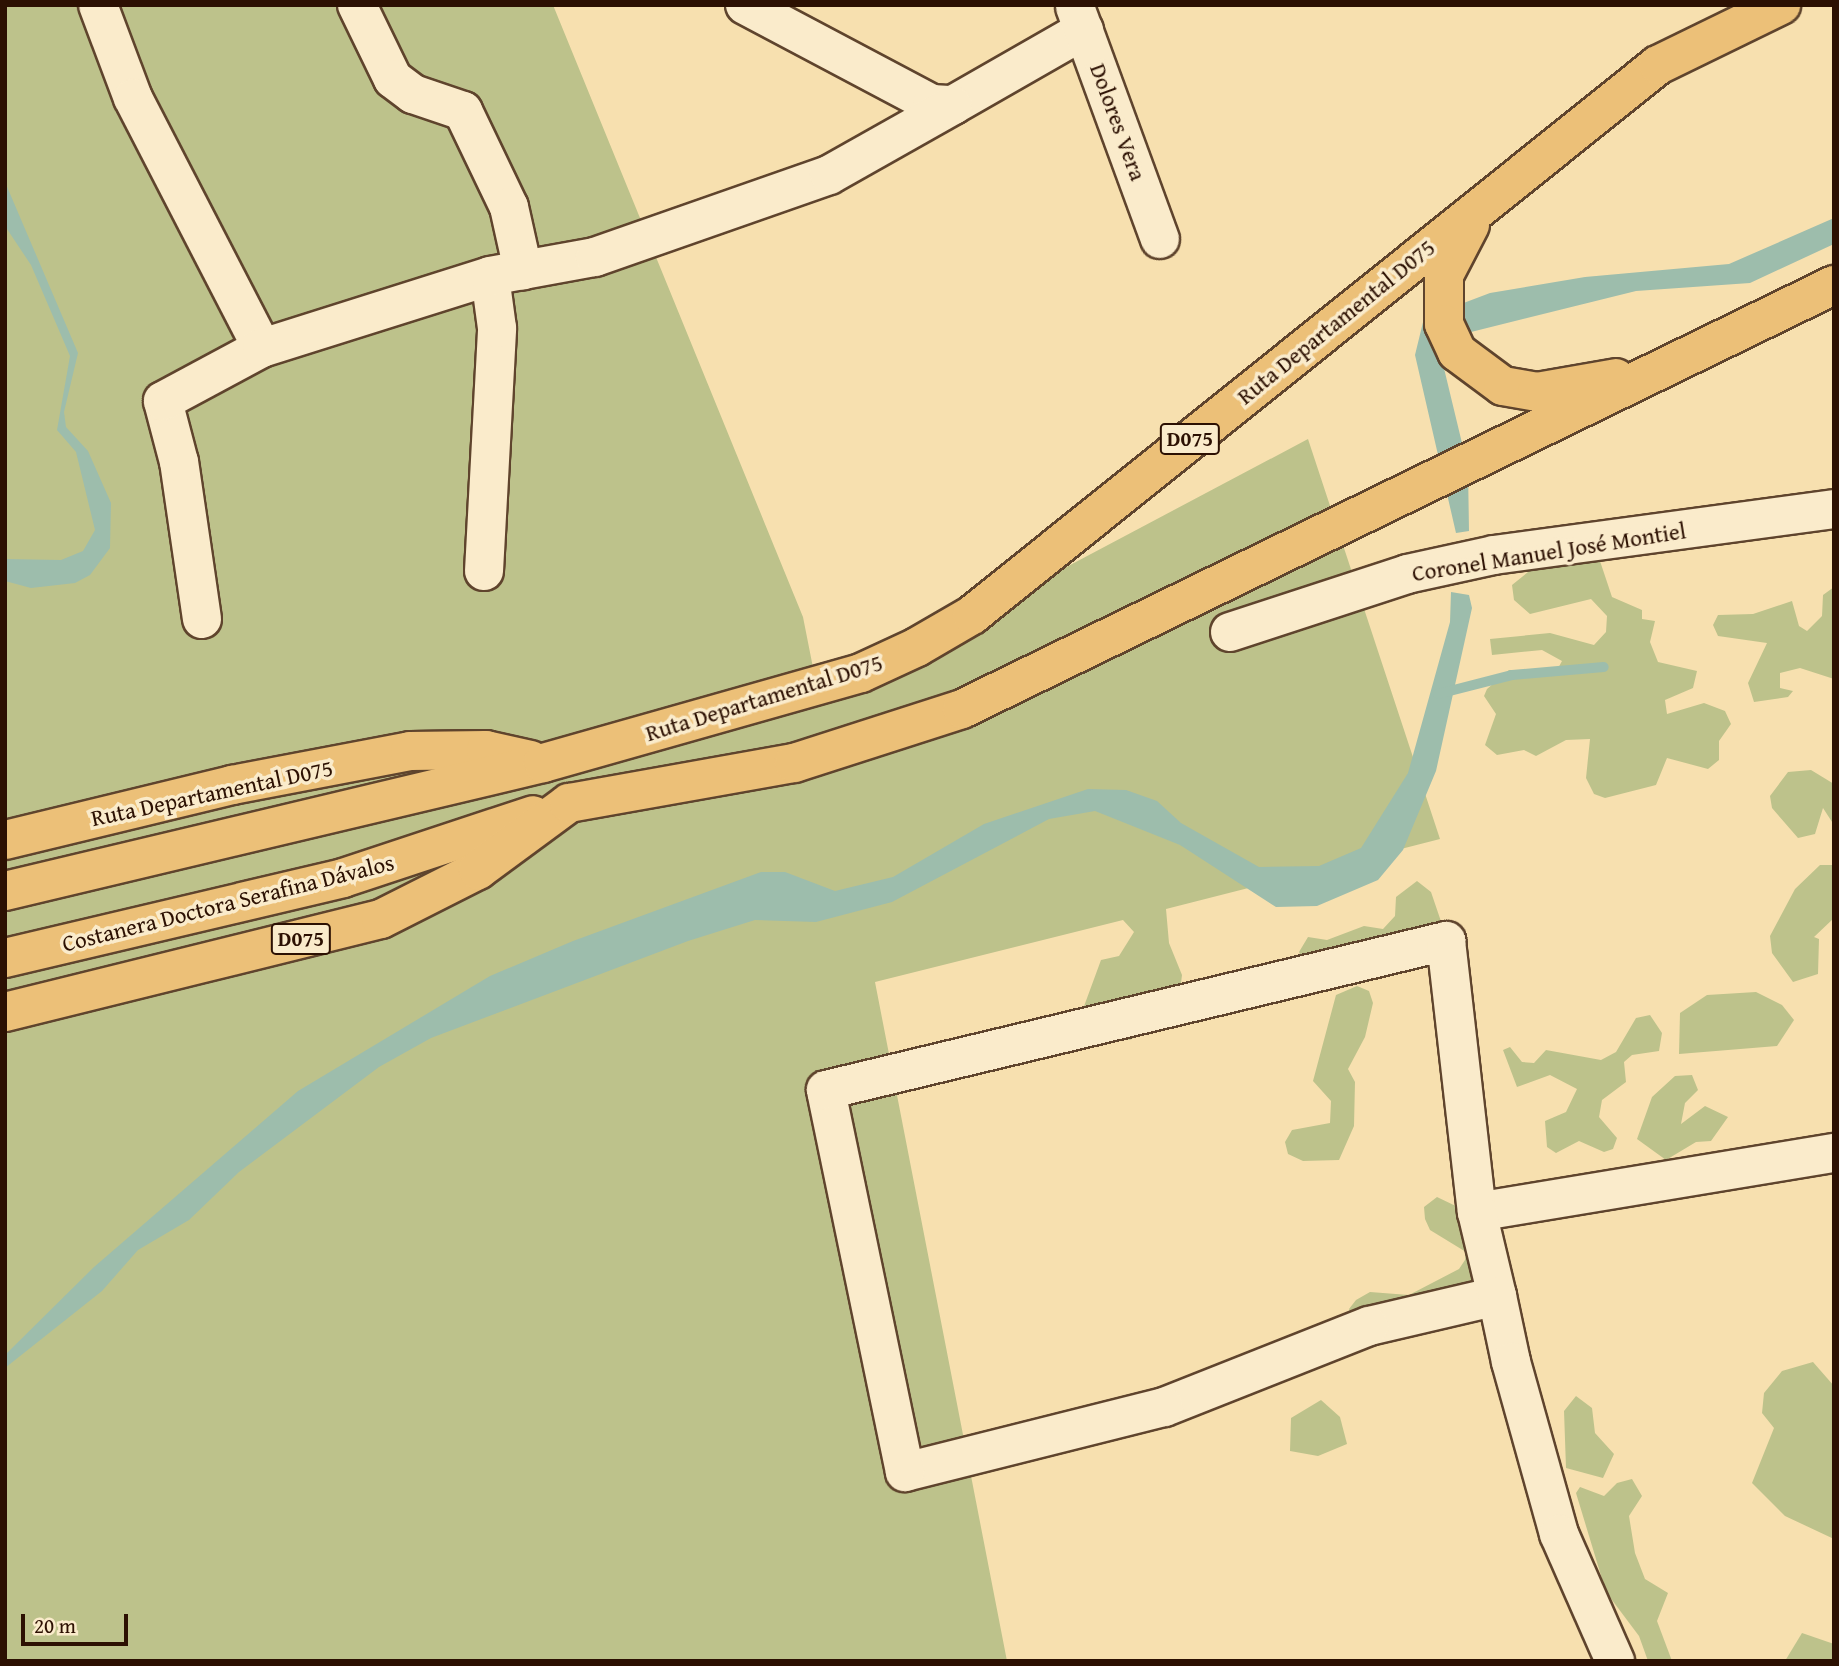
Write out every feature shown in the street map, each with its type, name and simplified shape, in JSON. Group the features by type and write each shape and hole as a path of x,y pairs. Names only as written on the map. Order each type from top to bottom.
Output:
{"highway":[{"name":"Ruta Departamental D075","path":"5,840 232,785 410,751 486,750 543,763 861,673 972,615 1605,105 1699,41 1781,5"},
{"path":"1605,105 1460,235 1444,275 1444,324 1457,352 1503,386 1537,392 1589,386 1701,351"},
{"name":"D075","path":"5,1012 381,919 478,870 569,803 794,763 962,709 1488,458 1834,285"},
{"path":"5,891 543,763"},
{"name":"Costanera Doctora Serafina Dávalos","path":"5,958 343,878 569,803"}],"street":[{"path":"98,5 133,98 262,348"},
{"path":"358,5 393,79 413,94 463,111 505,196 506,273 497,328 484,571"},
{"path":"745,5 932,104 953,105"},
{"path":"201,619 179,462 161,405 262,348 506,273 595,257 829,174 953,105 1079,18"},
{"name":"Dolores Vera","path":"1079,18 1160,239"},
{"name":"Coronel Manuel José Montiel","path":"1230,632 1407,574 1494,555 1834,509"},
{"path":"1497,1296 1369,1326 1164,1407 905,1472 827,1090 1446,941 1477,1212 1559,1534 1615,1661"},
{"path":"1477,1212 1834,1153"}],"green space":[{"path":"5,5 553,5 803,617 819,698 1308,439 1440,839 1166,909 1169,943 1182,975 1179,999 1164,1020 1130,1040 1105,1035 1083,1009 1101,960 1119,956 1134,932 1123,920 875,982 1007,1661 5,1661"},
{"path":"1598,555 1612,597 1642,610 1642,619 1655,621 1650,642 1658,662 1697,671 1693,688 1665,700 1667,714 1704,703 1725,711 1731,724 1719,741 1719,760 1708,769 1667,758 1656,785 1605,798 1594,794 1586,778 1590,739 1566,740 1536,756 1524,750 1497,755 1485,745 1496,714 1484,696 1487,689 1509,670 1556,672 1562,661 1542,650 1492,655 1490,639 1550,633 1594,645 1606,632 1607,616 1591,599 1530,614 1514,600 1512,585 1538,564"},
{"path":"1834,587 1834,679 1800,668 1780,673 1780,688 1793,691 1788,697 1754,702 1748,683 1767,643 1718,636 1713,625 1718,615 1753,614 1792,601 1799,626 1807,631 1822,616 1823,595"},
{"path":"1811,770 1834,784 1834,825 1823,808 1815,834 1798,838 1772,808 1770,796 1788,772"},
{"path":"1820,865 1834,865 1834,918 1814,937 1819,939 1818,974 1793,982 1772,953 1770,936 1795,889"},
{"path":"1417,881 1431,892 1447,939 1302,958 1299,952 1308,937 1327,940 1364,926 1383,929 1395,916 1396,897"},
{"path":"1357,986 1369,991 1373,1003 1365,1037 1348,1069 1355,1082 1354,1126 1339,1160 1303,1161 1288,1154 1285,1142 1292,1130 1330,1123 1331,1101 1313,1081 1336,995"},
{"path":"1756,992 1782,1005 1794,1020 1777,1046 1679,1054 1680,1013 1707,995"},
{"path":"1650,1015 1662,1033 1659,1051 1632,1055 1624,1062 1626,1082 1602,1100 1599,1117 1617,1138 1613,1149 1604,1152 1579,1141 1556,1153 1547,1147 1545,1121 1566,1112 1577,1089 1550,1075 1517,1087 1503,1050 1510,1047 1522,1062 1534,1063 1546,1050 1601,1060 1616,1052 1636,1018"},
{"path":"1692,1075 1698,1090 1685,1103 1681,1124 1705,1106 1728,1117 1711,1141 1696,1142 1666,1160 1637,1139 1652,1097 1675,1076"},
{"path":"1437,1197 1462,1209 1476,1283 1372,1346 1360,1346 1349,1309 1356,1300 1370,1292 1409,1295 1459,1269 1465,1260 1466,1252 1430,1230 1425,1219 1424,1207"},
{"path":"1813,1362 1834,1386 1834,1539 1785,1516 1752,1483 1774,1428 1762,1413 1764,1393 1782,1371"},
{"path":"1576,1396 1592,1408 1595,1433 1614,1454 1603,1478 1566,1468 1564,1411"},
{"path":"1321,1400 1340,1417 1347,1444 1318,1456 1290,1451 1291,1418"},
{"path":"1632,1479 1642,1496 1629,1516 1635,1553 1645,1579 1668,1593 1657,1621 1672,1661 1648,1661 1639,1636 1606,1592 1576,1493 1580,1487 1604,1496 1617,1483"},
{"path":"1802,1633 1834,1644 1834,1661 1785,1661"}],"shaded area":[{"path":"5,182 78,353 64,412 66,427 88,451 111,503 110,548 90,575 75,583 31,588 5,581 5,559 61,560 83,551 95,530 76,452 57,430 70,356 31,265 5,226"},
{"path":"1834,218 1834,244 1750,283 1636,291 1459,335 1442,360 1468,468 1469,531 1456,533 1415,355 1424,318 1490,293 1585,277 1729,264"},
{"path":"1451,592 1469,595 1472,608 1436,771 1403,850 1378,880 1317,906 1276,907 1180,845 1095,811 1049,819 892,902 816,922 755,920 688,941 431,1038 379,1067 239,1172 189,1220 138,1250 102,1291 5,1368 5,1355 94,1267 298,1091 490,976 573,941 761,872 785,872 835,891 893,877 984,824 1088,789 1126,790 1157,801 1181,823 1259,867 1319,866 1361,848 1408,773 1450,622"}],"waterway":[{"path":"1438,694 1512,675 1604,667"}]}
